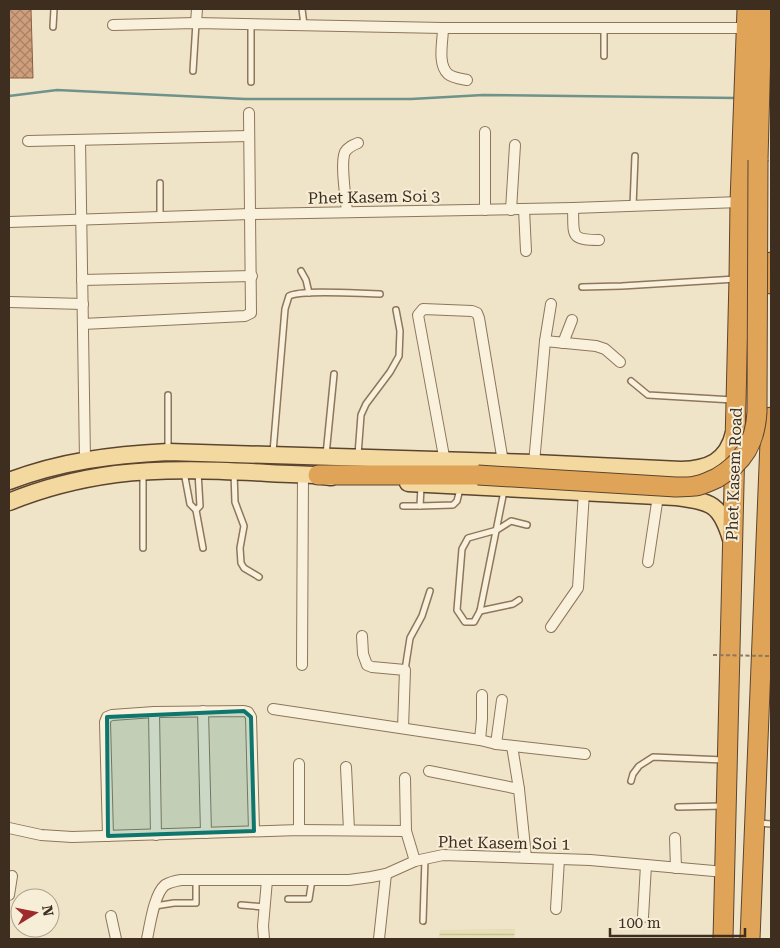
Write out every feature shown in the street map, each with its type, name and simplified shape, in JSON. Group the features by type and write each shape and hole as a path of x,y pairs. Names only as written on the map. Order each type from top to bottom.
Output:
{"highway":[{"name":"Phet Kasem Road","path":"723,939 740,202 747,9"},
{"path":"311,475 478,475 682,487 696,486 709,482 735,465 744,455 752,441 756,428 757,412 758,160 762,9"},
{"path":"771,264 771,284"},
{"path":"750,939 762,823 762,700 771,417"}],"main road":[{"path":"9,481 85,459 168,452 445,462 534,463 681,470 697,469 709,466 719,460 732,442 736,428"},
{"path":"695,500 700,489 701,478 697,469"},
{"path":"9,502 53,486 94,478 143,472 191,471 311,475 421,484 658,496 695,500 707,502 722,515 732,541"}],"street":[{"path":"196,23 197,9"},
{"path":"113,25 196,23 443,28 746,28"},
{"path":"443,28 442,55 444,68 449,75 467,80"},
{"path":"83,324 250,315 252,310 252,276 249,113"},
{"path":"485,132 485,210"},
{"path":"28,141 249,136"},
{"path":"80,140 85,459"},
{"path":"347,212 343,160 345,151 350,146 358,143"},
{"path":"511,210 515,145"},
{"name":"Phet Kasem Soi 3","path":"9,222 251,214 524,210 740,202"},
{"path":"572,208 574,235 581,239 599,240"},
{"path":"524,210 526,251"},
{"path":"82,280 252,276"},
{"path":"9,302 82,304"},
{"path":"534,463 545,341 551,304"},
{"path":"445,462 418,315 423,309 472,311 477,313 503,462"},
{"path":"563,343 572,320"},
{"path":"545,341 596,346 605,349 620,362"},
{"path":"302,665 311,475"},
{"path":"551,626 578,588 584,492"},
{"path":"648,562 658,496"},
{"path":"362,636 363,654 367,666 405,670 403,728"},
{"path":"480,740 482,695"},
{"path":"496,744 502,700"},
{"path":"273,709 496,744 585,754"},
{"path":"203,711 206,833"},
{"path":"154,712 156,835"},
{"path":"108,836 105,722 107,717 112,715 154,712 248,712 250,717 254,831"},
{"path":"512,746 520,789 526,857"},
{"path":"299,764 299,830"},
{"path":"346,767 349,830"},
{"path":"429,772 520,789"},
{"path":"405,778 406,831 420,860"},
{"path":"9,828 53,836 156,835 299,830 406,831"},
{"path":"675,838 676,868"},
{"name":"Phet Kasem Soi 1","path":"147,939 158,896 164,886 176,881 349,880 371,878 420,860 456,854 559,859 725,872"},
{"path":"556,908 559,859"},
{"path":"643,916 646,865"},
{"path":"379,939 386,874"},
{"path":"9,895 12,876"},
{"path":"264,939 263,926 267,880"},
{"path":"111,916 116,939"}],"lane":[{"path":"53,27 54,9"},
{"path":"302,9 304,25"},
{"path":"193,71 196,23"},
{"path":"251,24 251,82"},
{"path":"604,28 604,56"},
{"path":"633,207 635,156"},
{"path":"160,183 160,217"},
{"path":"301,271 306,280 309,293"},
{"path":"582,287 739,278"},
{"path":"272,456 286,300 294,293 380,294"},
{"path":"357,459 361,415 366,404 390,372 399,356 400,331 396,310"},
{"path":"326,458 334,374"},
{"path":"631,381 648,395 736,400"},
{"path":"168,395 168,452"},
{"path":"191,471 200,506 196,510"},
{"path":"191,471 190,504 196,510 203,548"},
{"path":"143,472 143,548"},
{"path":"234,473 235,502 244,526 240,548 241,563 244,568 259,577"},
{"path":"420,506 421,484"},
{"path":"403,506 453,505 457,501 461,486"},
{"path":"505,489 497,530 480,610 474,622 465,622 456,610 462,549 468,538 497,530 511,522 527,525"},
{"path":"405,670 410,638 422,616 430,591"},
{"path":"480,610 513,604 519,600"},
{"path":"631,781 633,774 639,766 653,758 727,760"},
{"path":"678,807 726,806"},
{"path":"420,860 423,921"},
{"path":"155,906 174,903 196,903 196,880"},
{"path":"288,899 310,899 312,880"},
{"path":"241,905 265,907"}],"path":[{"path":"713,655 771,656"}],"highlighted area":[{"path":"244,711 251,717 254,831 108,836 107,717"}],"shaded area":[{"path":"515,929 514,939 439,939 440,930"}],"building":[{"path":"9,9 31,9 33,78 9,78"}],"waterway":[{"path":"9,96 57,90 245,99 411,99 483,95 737,98"}]}
